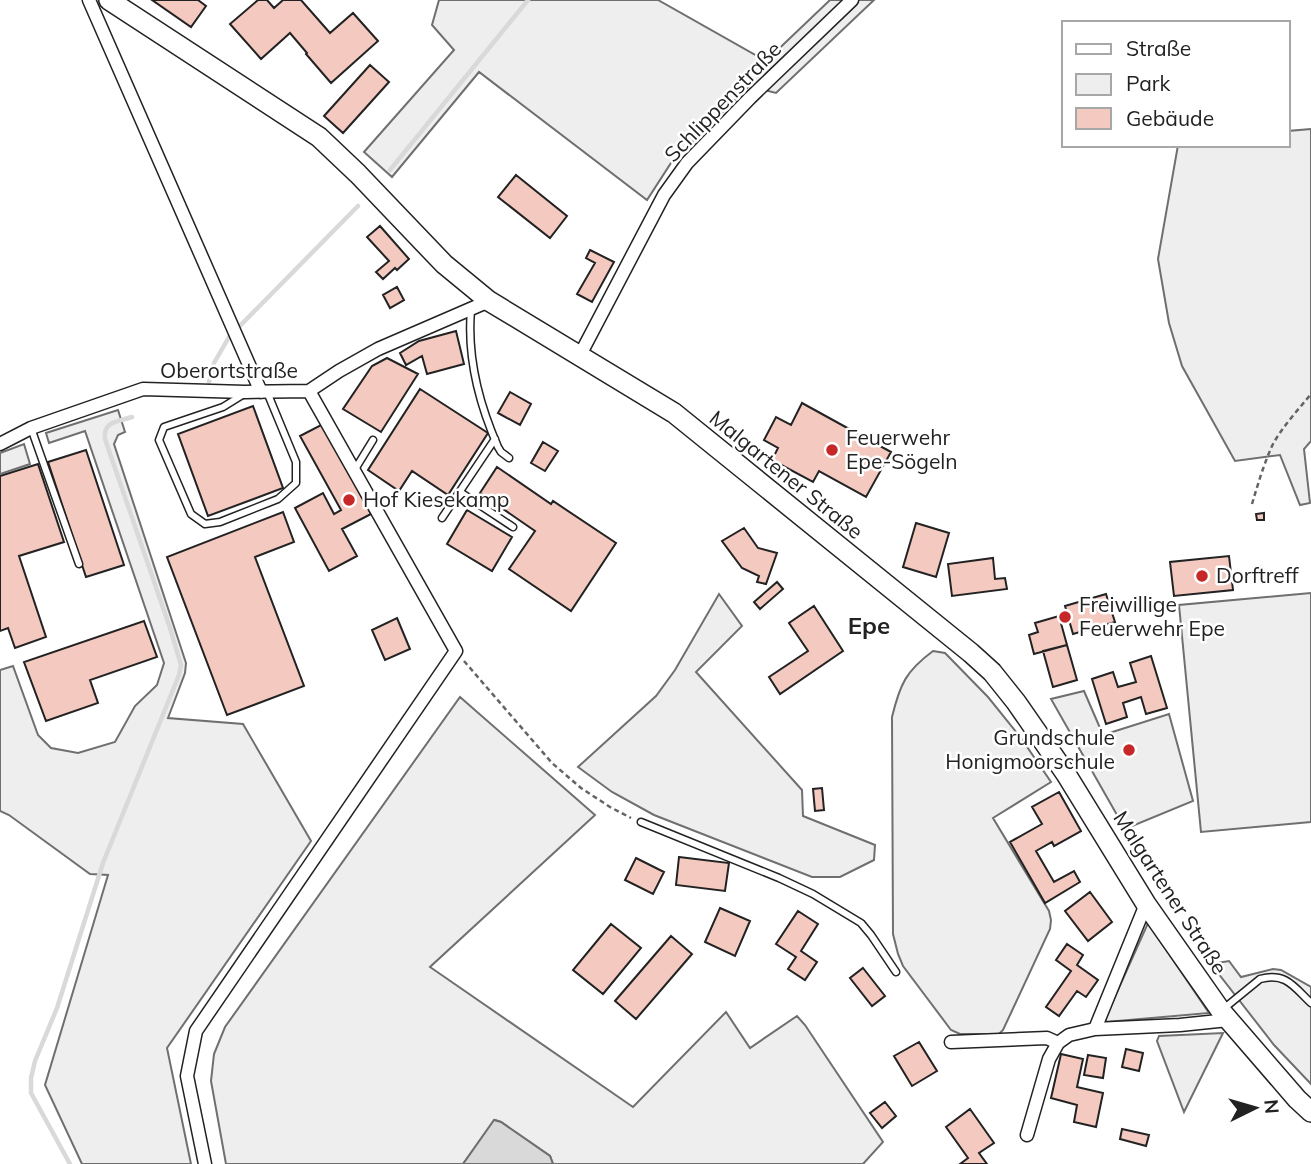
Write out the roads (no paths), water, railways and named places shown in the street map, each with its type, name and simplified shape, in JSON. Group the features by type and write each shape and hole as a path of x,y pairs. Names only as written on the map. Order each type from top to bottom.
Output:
{"street":[{"path":"89,0 237,339 264,392"},
{"name":"Malgartener Straße","path":"109,0 320,137 480,304 580,355 674,413 971,653 1016,702 1066,774 1146,904 1225,1015 1311,1112"},
{"name":"Schlippenstraße","path":"580,355 664,195 687,163 852,0"},
{"name":"Oberortstraße","path":"0,444 31,428 143,389 245,393 309,391 379,349 480,304"},
{"path":"205,1164 187,1076 195,1031 456,651 309,391"},
{"path":"1095,1029 1146,904"},
{"path":"1027,1135 1049,1059 1058,1043 1069,1035 1095,1029 1180,1025 1225,1015"},
{"path":"951,1042 1047,1038 1058,1043"}],"lane":[{"path":"480,304 469,331 472,361 495,439 501,452 509,458"},
{"path":"245,393 223,407 164,427 159,440 191,514 205,524 220,522 278,499 296,483 296,462 264,392"},
{"path":"31,428 79,564"},
{"path":"442,518 495,439"},
{"path":"355,471 373,440"},
{"path":"460,492 513,527"},
{"path":"640,822 813,894 861,923 897,972"},
{"path":"1225,1015 1260,979 1267,977 1278,977 1289,982 1311,1003"}],"waterway":[{"path":"390,170 528,0"},
{"path":"209,382 214,363 229,337 358,206"},
{"path":"70,1164 31,1093 31,1078 35,1061 57,1008 103,863 181,665 105,439 109,425 132,417"}],"place":[{"name":"Feuerwehr Epe-Sögeln","path":"832,450"},
{"name":"Hof Kiesekamp","path":"349,500"},
{"name":"Dorftreff","path":"1202,576"},
{"name":"Freiwillige Feuerwehr Epe","path":"1065,617"},
{"name":"Grundschule Honigmoorschule","path":"1129,750"}],"district":[{"name":"Epe","path":"869,626"}]}
